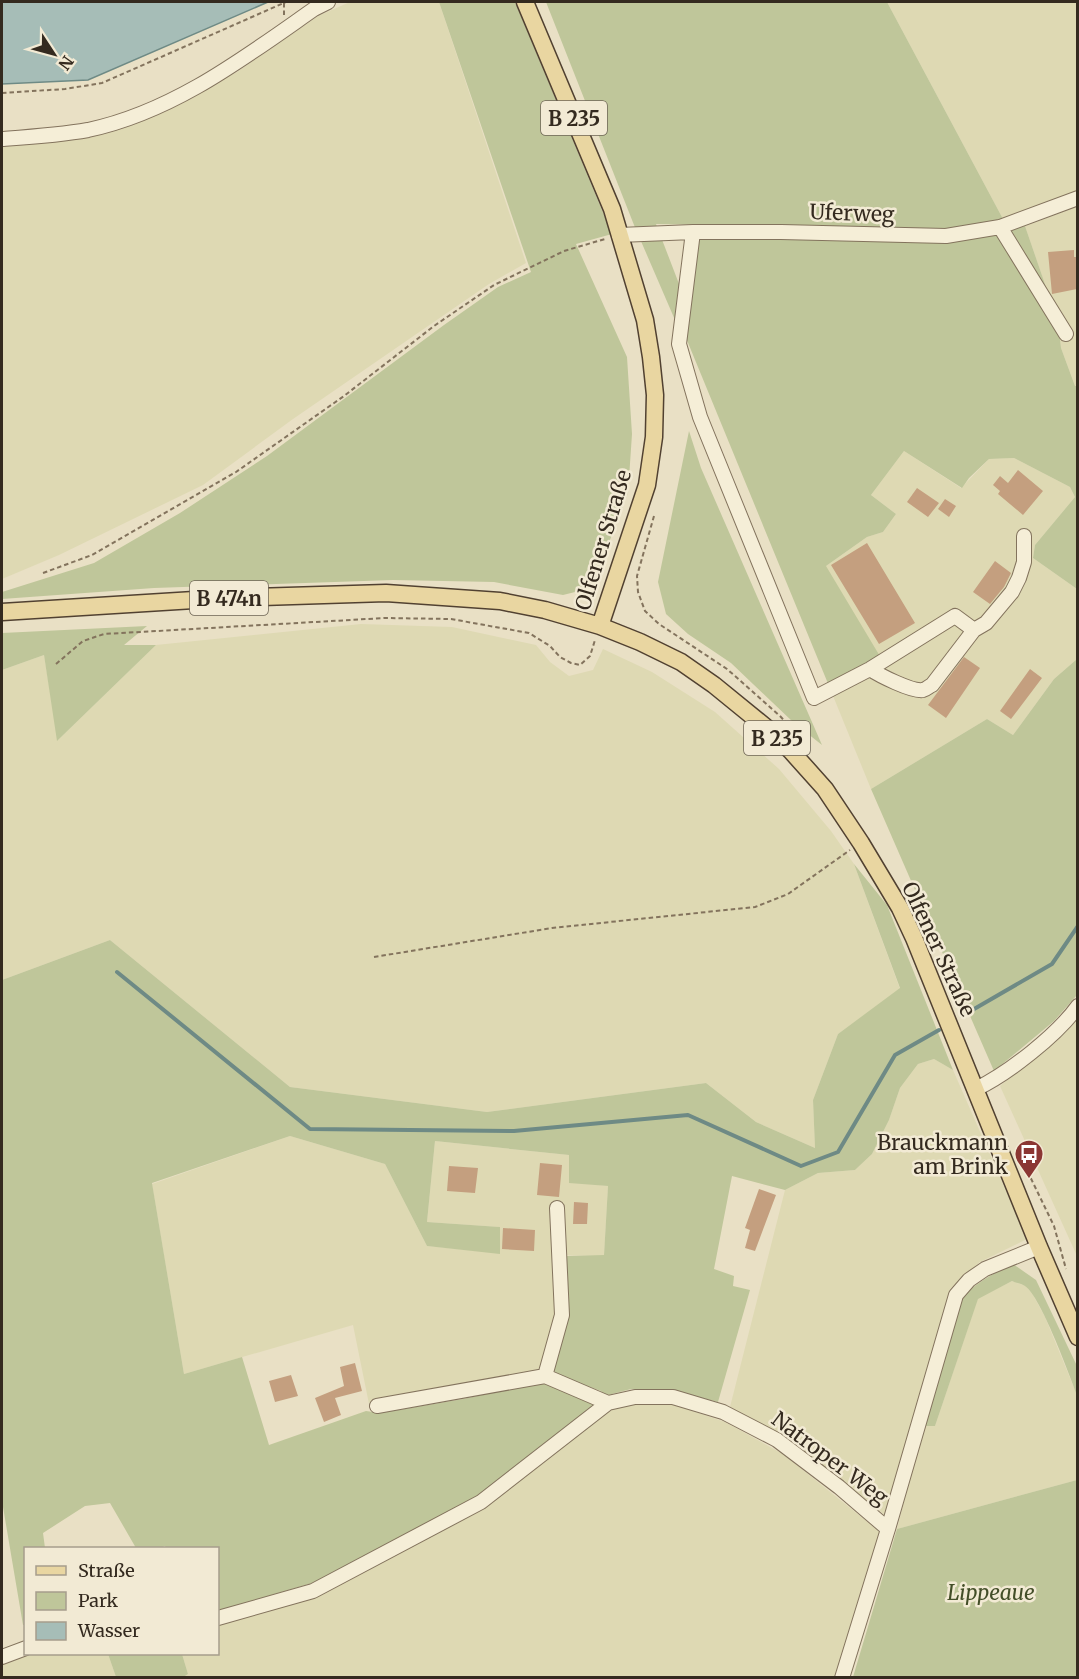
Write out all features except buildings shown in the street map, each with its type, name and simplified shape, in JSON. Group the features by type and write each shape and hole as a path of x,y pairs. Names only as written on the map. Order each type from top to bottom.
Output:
{"main road":[{"name":"Olfener Straße","path":"525,2 612,209 645,320 655,395 654,437 646,485 600,626 681,662 738,704 791,751 825,789 900,908 914,938 1077,1336"},
{"name":"B 474n","path":"2,612 226,598 386,593 500,601 545,610 600,626"}],"street":[{"path":"2,139 39,137 90,129 139,114 186,94 232,67 314,9 328,2"},
{"name":"Uferweg","path":"619,235 693,232 946,236 1000,227 1077,198"},
{"path":"1000,227 1066,334"},
{"path":"693,232 679,344 700,417 814,698 870,669 955,616 974,630"},
{"path":"870,669 916,689 923,690 932,685 974,630 986,624 1012,592 1024,562 1024,536"},
{"path":"976,1089 989,1083 1025,1057 1068,1020 1077,1006"},
{"path":"545,1376 562,1315 557,1208"},
{"name":"Natroper Weg","path":"219,1618 313,1591 481,1502 608,1403 635,1397 673,1397 723,1412 777,1440 839,1487 888,1529 956,1295 969,1280 985,1269 1039,1247"},
{"path":"377,1406 545,1376 608,1403"},
{"path":"842,1677 888,1529"},
{"path":"2,1657 24,1649"}],"path":[{"path":"2,93 65,89 102,83 286,2"},
{"path":"43,573 92,555 236,472 344,396 434,326 494,285 564,250 619,235"},
{"path":"56,664 83,641 104,634 385,618 451,619 529,633 550,645 560,657 580,665 590,656 600,626"},
{"path":"375,957 552,928 755,907 788,894 861,843"}],"shaded area":[{"path":"350,2 439,2 526,263 489,284 293,419 203,485 59,555 2,579 2,146 89,135 188,98 237,72 318,16"},
{"path":"887,2 1077,2 1077,192 1003,219"},
{"path":"1077,207 1077,386 1075,386 1061,348 1058,322 1025,226"},
{"path":"904,451 961,488 989,459 1014,458 1070,487 1075,497 1035,545 1033,558 1077,589 1077,659 1054,679 1013,735 987,719 871,789 829,686 826,566 867,537 883,532 896,514 871,495"},
{"path":"361,624 452,627 536,645 550,662 569,676 593,670 603,649 652,672 715,712 779,769 831,831 854,864 900,989 838,1034 813,1100 815,1148 756,1122 706,1083 487,1112 290,1087 110,940 2,980 2,670 44,655 58,740 156,645"},
{"path":"1077,1017 1077,1256 1000,1086 1075,1022"},
{"path":"934,1059 953,1070 1027,1239 980,1262 950,1289 885,1515 785,1438 730,1407 785,1190 818,1173 855,1170 872,1154 889,1120 900,1088 918,1064"},
{"path":"290,1136 385,1164 427,1246 500,1253 500,1227 427,1222 435,1141 569,1155 569,1182 608,1186 604,1256 554,1255 556,1313 541,1370 369,1404 353,1325 184,1374 152,1184"},
{"path":"1012,1281 1026,1286 1033,1295 1045,1317 1077,1395 1077,1480 897,1529 923,1426 935,1426 978,1298"},
{"path":"637,1404 675,1405 725,1422 783,1454 880,1532 835,1677 182,1678 188,1674 182,1655 219,1655 219,1625 311,1598 612,1408"},
{"path":"24,1655 108,1655 116,1677 2,1677 2,1663"}],"green space":[{"path":"439,2 515,2 612,234 576,244 627,357 632,434 628,493 598,571 583,590 563,595 494,582 393,580 154,588 2,599 2,592 94,563 180,513 267,456 498,287 531,272"},
{"path":"546,2 887,2 1003,219 947,229 656,224 681,289 675,320 634,225"},
{"path":"1025,226 1058,322 1061,348 1075,386 1077,386 1077,589 1033,558 1035,545 1075,497 1070,487 1014,458 989,459 962,488 904,451 871,495 896,514 883,532 867,537 826,566 881,658 829,686 684,333 698,237 951,243"},
{"path":"689,431 701,468 822,745 793,722 731,663 688,634 666,614 658,582"},
{"path":"147,626 124,645 156,645 57,741 44,655 2,670 2,633"},
{"path":"1077,659 1077,995 1054,1021 994,1071 871,789 987,719 1013,735 1054,679"},
{"path":"854,864 887,905 953,1070 934,1059 918,1064 900,1088 889,1120 872,1154 855,1170 818,1173 785,1190 732,1176 714,1269 734,1276 733,1286 750,1290 718,1402 671,1390 631,1389 604,1396 601,1391 551,1373 566,1313 567,1256 604,1255 608,1186 569,1183 569,1155 435,1141 427,1222 500,1227 500,1254 427,1246 385,1164 290,1136 152,1183 184,1374 242,1357 269,1445 366,1411 380,1413 543,1382 594,1405 476,1498 312,1583 219,1611 219,1547 135,1547 110,1503 85,1506 43,1533 45,1547 24,1547 23,1625 2,1501 2,980 110,940 290,1087 487,1112 706,1083 756,1122 815,1148 813,1100 838,1034 900,988"},
{"path":"1013,1264 1036,1280 1077,1366 1077,1395 1039,1305 1025,1286 1012,1281 978,1299 935,1426 923,1426 960,1299 985,1279"},
{"name":"Lippeaue","path":"1077,1480 1077,1677 853,1677 897,1529"},
{"path":"108,1655 182,1655 188,1674 182,1678 116,1677"}],"water":[{"path":"2,2 268,2 88,80 2,84"}],"waterway":[{"path":"962,1016 1052,964 1078,926"},
{"path":"117,972 310,1129 514,1131 688,1115 801,1166 838,1152 895,1055 939,1030"}],"place":[{"name":"Brauckmann am Brink","path":"1029,1180"}]}
